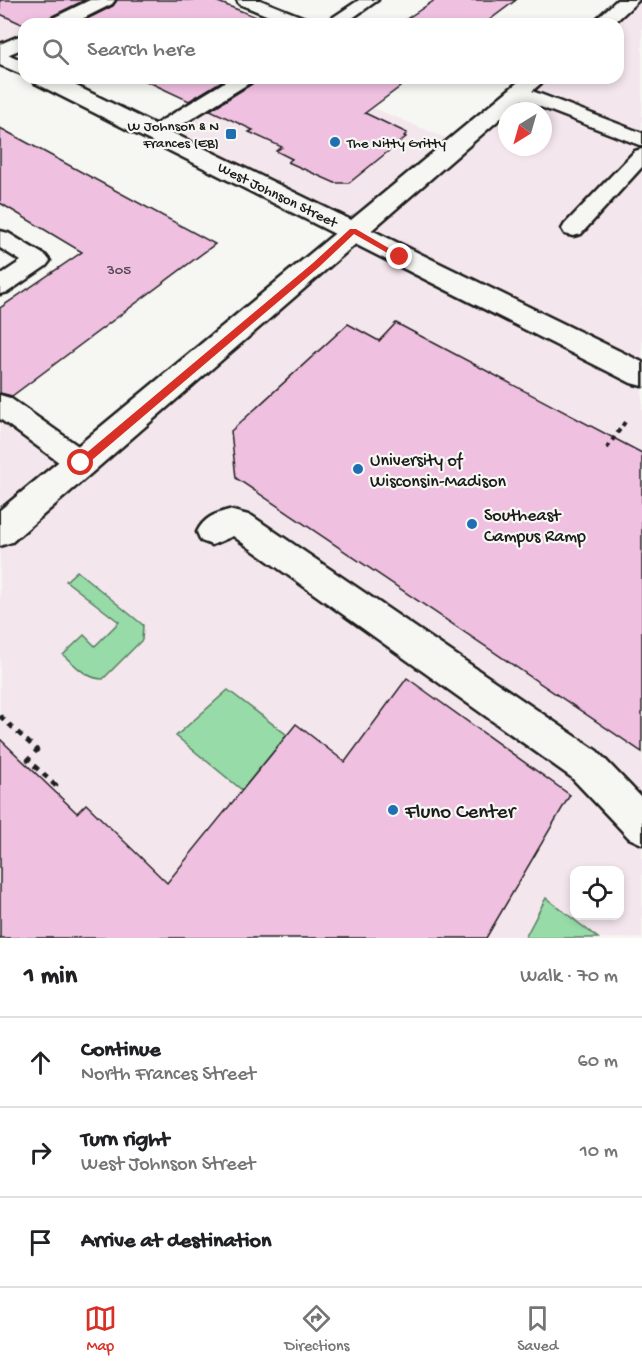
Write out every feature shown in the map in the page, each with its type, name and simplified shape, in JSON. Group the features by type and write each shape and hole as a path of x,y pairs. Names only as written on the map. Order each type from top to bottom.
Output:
{"street":[{"path":"68,18 105,0"},
{"path":"608,18 629,0"},
{"path":"0,52 18,43"},
{"path":"0,57 18,66"},
{"name":"West Johnson Street","path":"54,84 642,375"},
{"path":"0,531 528,85"}],"lane":[{"path":"245,0 289,18"},
{"path":"342,18 370,0"},
{"path":"155,133 234,84"},
{"path":"528,85 642,140"},
{"path":"573,230 642,155"},
{"path":"0,238 38,261 0,286"},
{"path":"0,405 81,463"},
{"path":"212,532 221,524 231,522 241,525 584,764 642,825"}],"path":[{"path":"607,448 625,422"},
{"path":"0,716 37,750 28,760 56,786 52,790"}],"shaded area":[{"path":"0,0 105,0 68,18 18,18 18,43 0,52"},
{"name":"University of Wisconsin-Madison","path":"630,0 642,0 642,938 0,938 0,405 81,463 353,231 146,129 218,84 315,84 458,143 498,110 498,156 552,156 552,102 508,102 530,84 624,84 624,18 608,18"}],"green space":[{"path":"77,571 143,625 142,640 103,679 86,674 63,655 84,635 95,646 119,622 66,581"},
{"path":"228,690 287,735 242,790 176,736"},
{"path":"546,898 570,916 570,920 575,920 598,938 525,938"}],"building":[{"path":"0,0 85,0 48,18 18,18 18,22 0,14"},
{"path":"117,0 213,0 259,18 89,18 113,6"},
{"path":"435,0 516,0 492,18 408,18"},
{"path":"153,84 217,84 189,101"},
{"name":"The Nitty Gritty","path":"252,84 404,84 365,113 407,133 404,136 406,137 349,183 335,183 288,162 292,159 276,151 282,147 249,132 253,130 210,110"},
{"path":"0,128 215,244 12,396 0,393 0,308 82,252 0,203"},
{"name":"Southeast Campus Ramp","path":"396,323 642,453 642,752 236,478 231,431 348,324 379,341"},
{"name":"Fluno Center","path":"407,678 570,795 486,938 0,938 0,739 77,813 86,804 167,883 296,724 345,762"}],"place":[{"name":"W Johnson & N Frances (EB)","path":"231,134"},
{"name":"The Nitty Gritty","path":"335,142"},
{"name":"University of Wisconsin-Madison","path":"358,469"},
{"name":"Southeast Campus Ramp","path":"472,524"},
{"name":"Fluno Center","path":"393,810"}],"route":[{"path":"81,463 316,265 353,231 400,257"}]}
